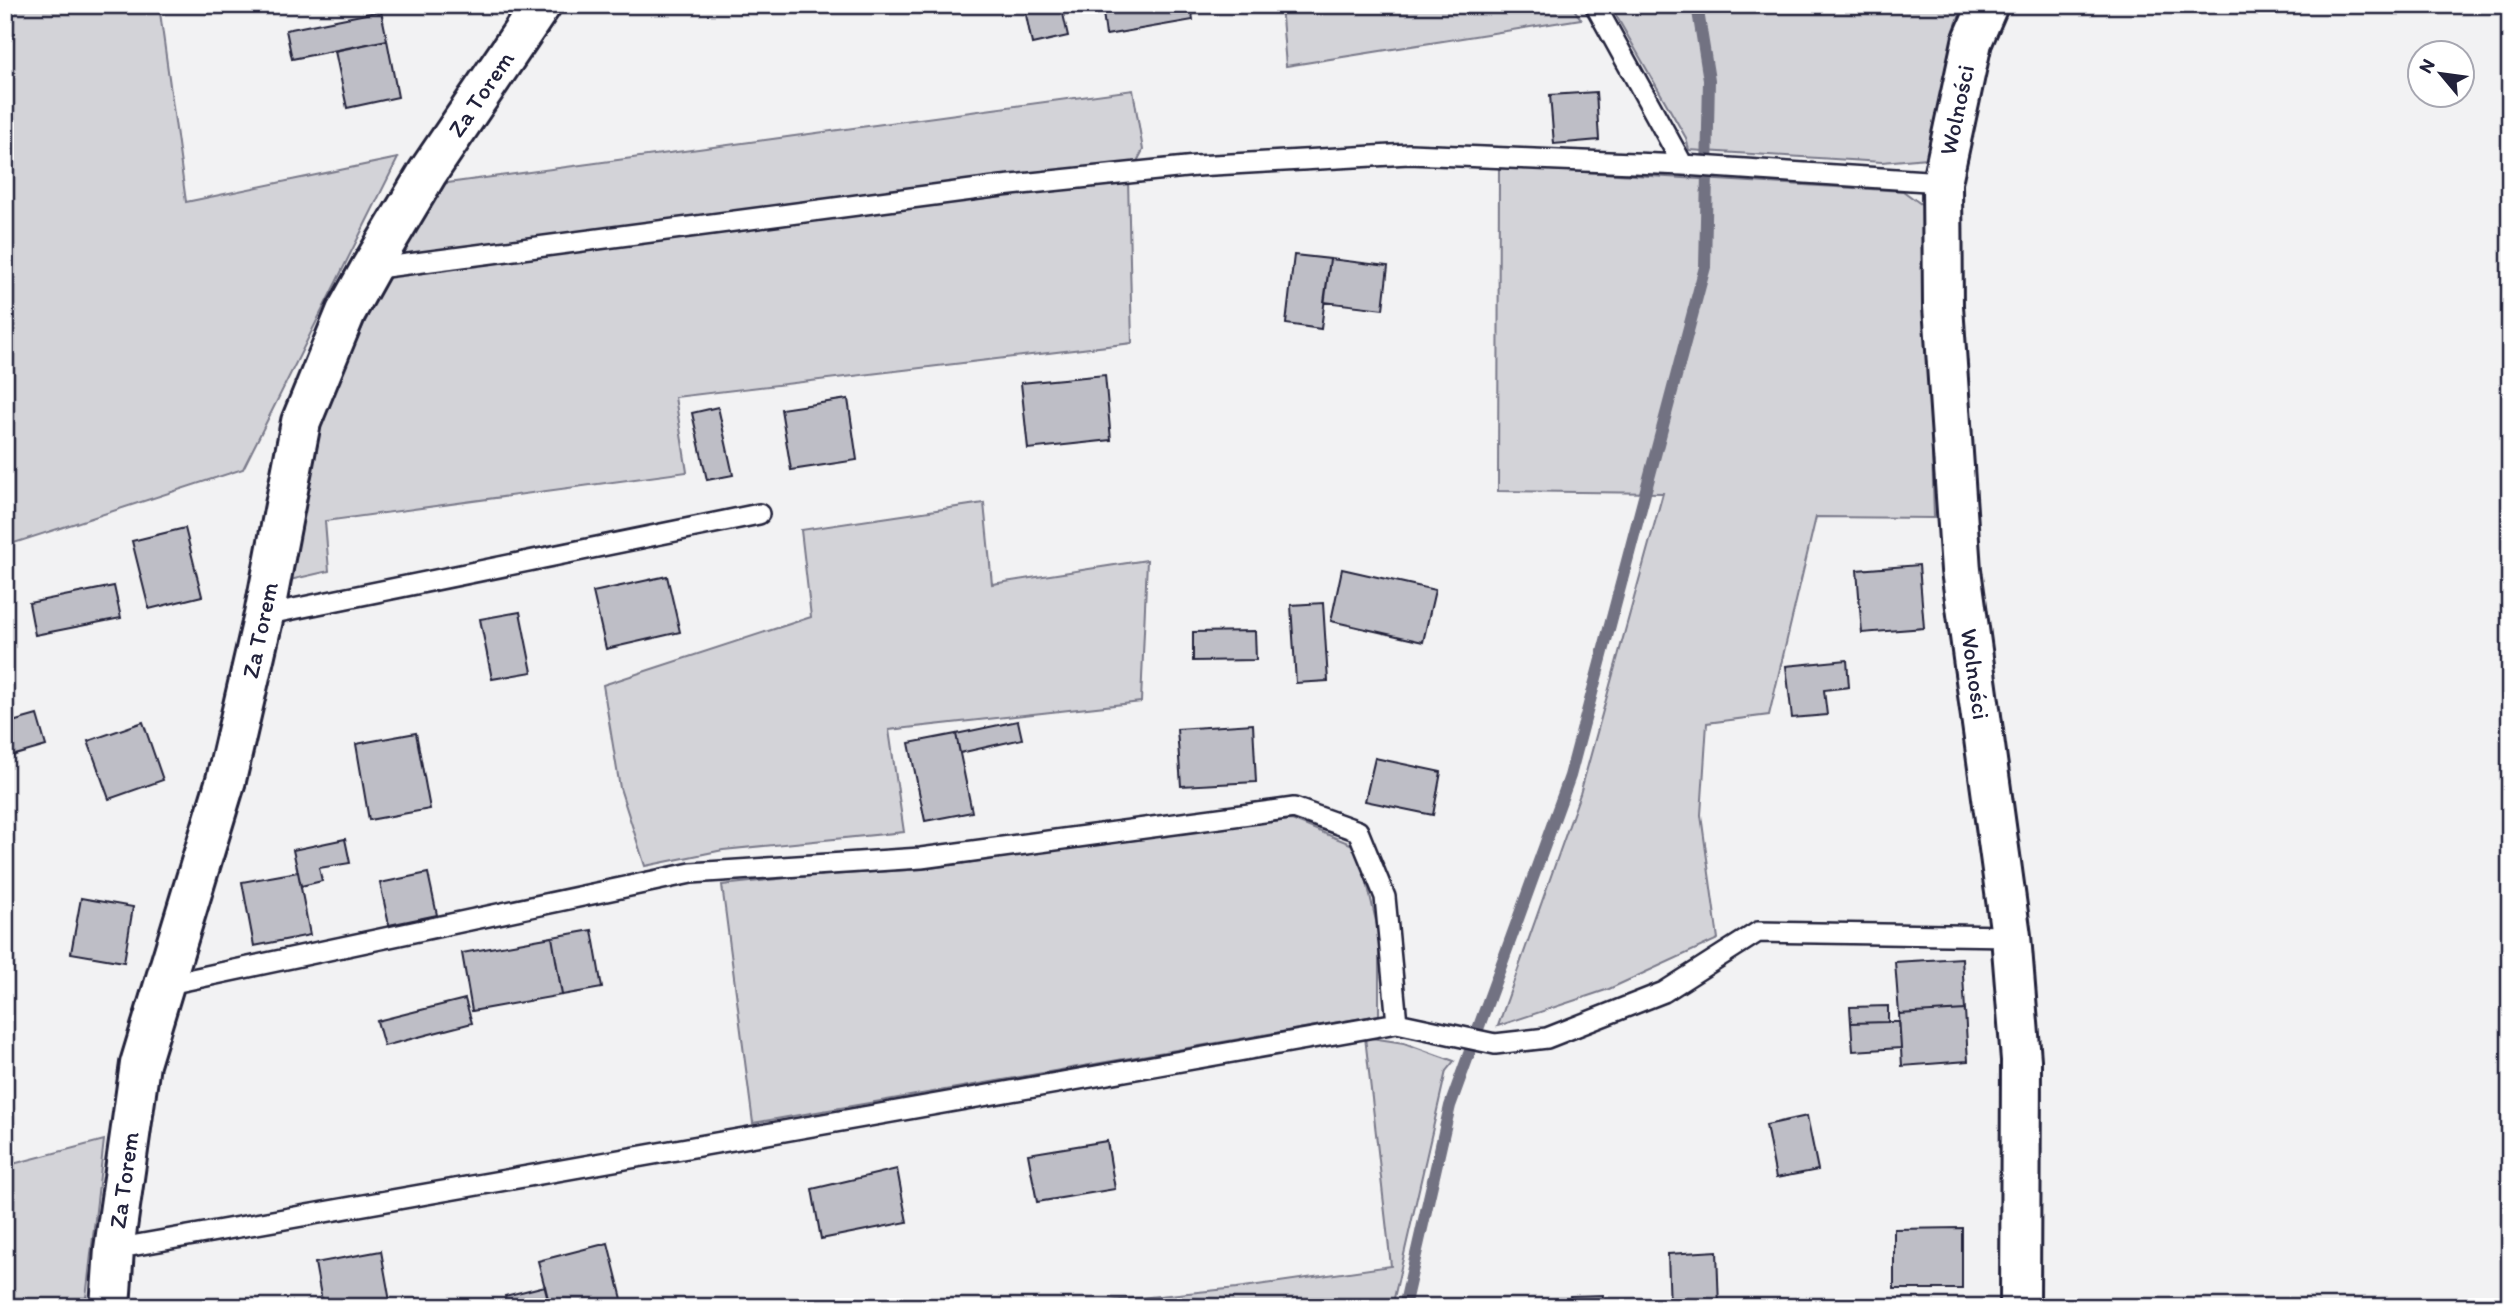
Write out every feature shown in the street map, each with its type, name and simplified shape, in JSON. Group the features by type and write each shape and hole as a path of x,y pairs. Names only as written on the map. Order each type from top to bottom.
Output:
{"street":[{"name":"Za Torem","path":"110,1307 114,1249 140,1064 226,780 264,615 301,422 346,312 370,269 428,172 541,5"},
{"name":"Wolności","path":"1988,5 1972,42 1942,182 1943,306 1961,570 2011,936 2021,1060 2020,1307"}],"lane":[{"path":"1595,5 1683,165"},
{"path":"370,269 1002,186 1196,166 1409,154 1683,165 1942,182"},
{"path":"264,615 760,514"},
{"path":"164,985 691,873 920,858 1294,808 1358,831 1385,897 1397,1023"},
{"path":"114,1249 1397,1023 1495,1044 1546,1038 1664,992 1758,932 2011,936"}],"shaded area":[{"path":"5,5 159,5 186,202 398,158 243,469 5,546"},
{"path":"1281,5 1571,5 1581,19 1286,66"},
{"path":"1610,5 1963,5 1954,30 1942,102 1927,158 1882,162 1689,150 1686,138"},
{"path":"1133,90 1143,150 1128,179 1132,343 675,397 687,472 325,521 329,571 290,580 316,430 381,286 433,185"},
{"path":"1499,167 1903,191 1925,207 1934,518 1816,517 1769,715 1707,723 1701,815 1718,939 1609,989 1498,1026 1580,794 1663,493 1498,491"},
{"path":"984,503 992,584 1147,560 1141,702 889,730 904,832 723,850 645,866 620,788 603,685 811,617 801,530"},
{"path":"1292,820 1353,845 1366,878 1379,934 1379,1015 753,1123 722,885 924,869 1181,832"},
{"path":"1365,1037 1404,1043 1454,1061 1446,1071 1392,1307 1052,1307 1237,1288 1391,1266"},
{"path":"104,1140 85,1307 5,1307 5,1166"}],"building":[{"path":"1024,5 1061,5 1068,36 1032,44"},
{"path":"1102,5 1191,5 1193,20 1106,35"},
{"path":"381,11 387,40 292,59 286,30"},
{"path":"387,40 398,97 347,108 335,51"},
{"path":"1596,92 1599,140 1554,144 1550,95"},
{"path":"1294,255 1330,259 1321,329 1286,324"},
{"path":"1330,259 1388,266 1383,309 1324,302"},
{"path":"1105,375 1111,440 1028,449 1021,383"},
{"path":"848,399 857,460 791,470 781,409"},
{"path":"718,407 733,475 707,480 692,413"},
{"path":"185,528 202,596 149,609 132,541"},
{"path":"1919,565 1924,628 1862,633 1857,570"},
{"path":"1342,569 1435,590 1423,642 1331,621"},
{"path":"667,576 680,632 606,649 593,592"},
{"path":"114,586 121,618 35,635 29,603"},
{"path":"1323,603 1328,681 1296,683 1291,605"},
{"path":"520,612 532,672 492,679 480,619"},
{"path":"1255,631 1256,660 1193,661 1193,632"},
{"path":"1847,660 1849,687 1824,690 1827,715 1792,718 1786,666"},
{"path":"37,715 46,746 5,758 5,724"},
{"path":"1018,721 1022,739 960,753 956,734"},
{"path":"143,722 163,780 109,799 88,741"},
{"path":"1253,724 1256,782 1181,786 1177,729"},
{"path":"416,733 430,809 369,820 356,744"},
{"path":"956,734 972,812 925,821 909,743"},
{"path":"1375,758 1441,772 1433,815 1365,801"},
{"path":"345,839 350,863 319,868 322,881 301,886 293,850"},
{"path":"298,872 310,935 254,946 242,882"},
{"path":"428,873 437,915 389,925 380,883"},
{"path":"81,898 133,907 124,962 71,953"},
{"path":"592,930 602,988 562,995 552,937"},
{"path":"552,937 562,995 472,1011 462,953"},
{"path":"1962,958 1965,1010 1899,1014 1895,962"},
{"path":"465,999 472,1023 384,1046 377,1021"},
{"path":"1888,1006 1888,1022 1851,1023 1850,1007"},
{"path":"1965,1010 1968,1061 1902,1066 1899,1014"},
{"path":"1899,1022 1901,1048 1853,1051 1851,1023"},
{"path":"1807,1116 1818,1170 1776,1178 1766,1125"},
{"path":"1107,1141 1115,1189 1037,1202 1028,1154"},
{"path":"897,1169 907,1222 821,1239 812,1189"},
{"path":"1962,1228 1962,1289 1894,1289 1894,1229"},
{"path":"608,1243 624,1307 550,1307 538,1261"},
{"path":"381,1251 391,1307 323,1307 315,1263"},
{"path":"1717,1251 1719,1307 1670,1307 1668,1254"},
{"path":"545,1286 550,1307 507,1307 505,1296"},
{"path":"1603,1295 1603,1307 1571,1307 1570,1296"}],"waterway":[{"path":"1404,1307 1450,1106 1570,776 1705,267 1709,80 1697,5"}]}
